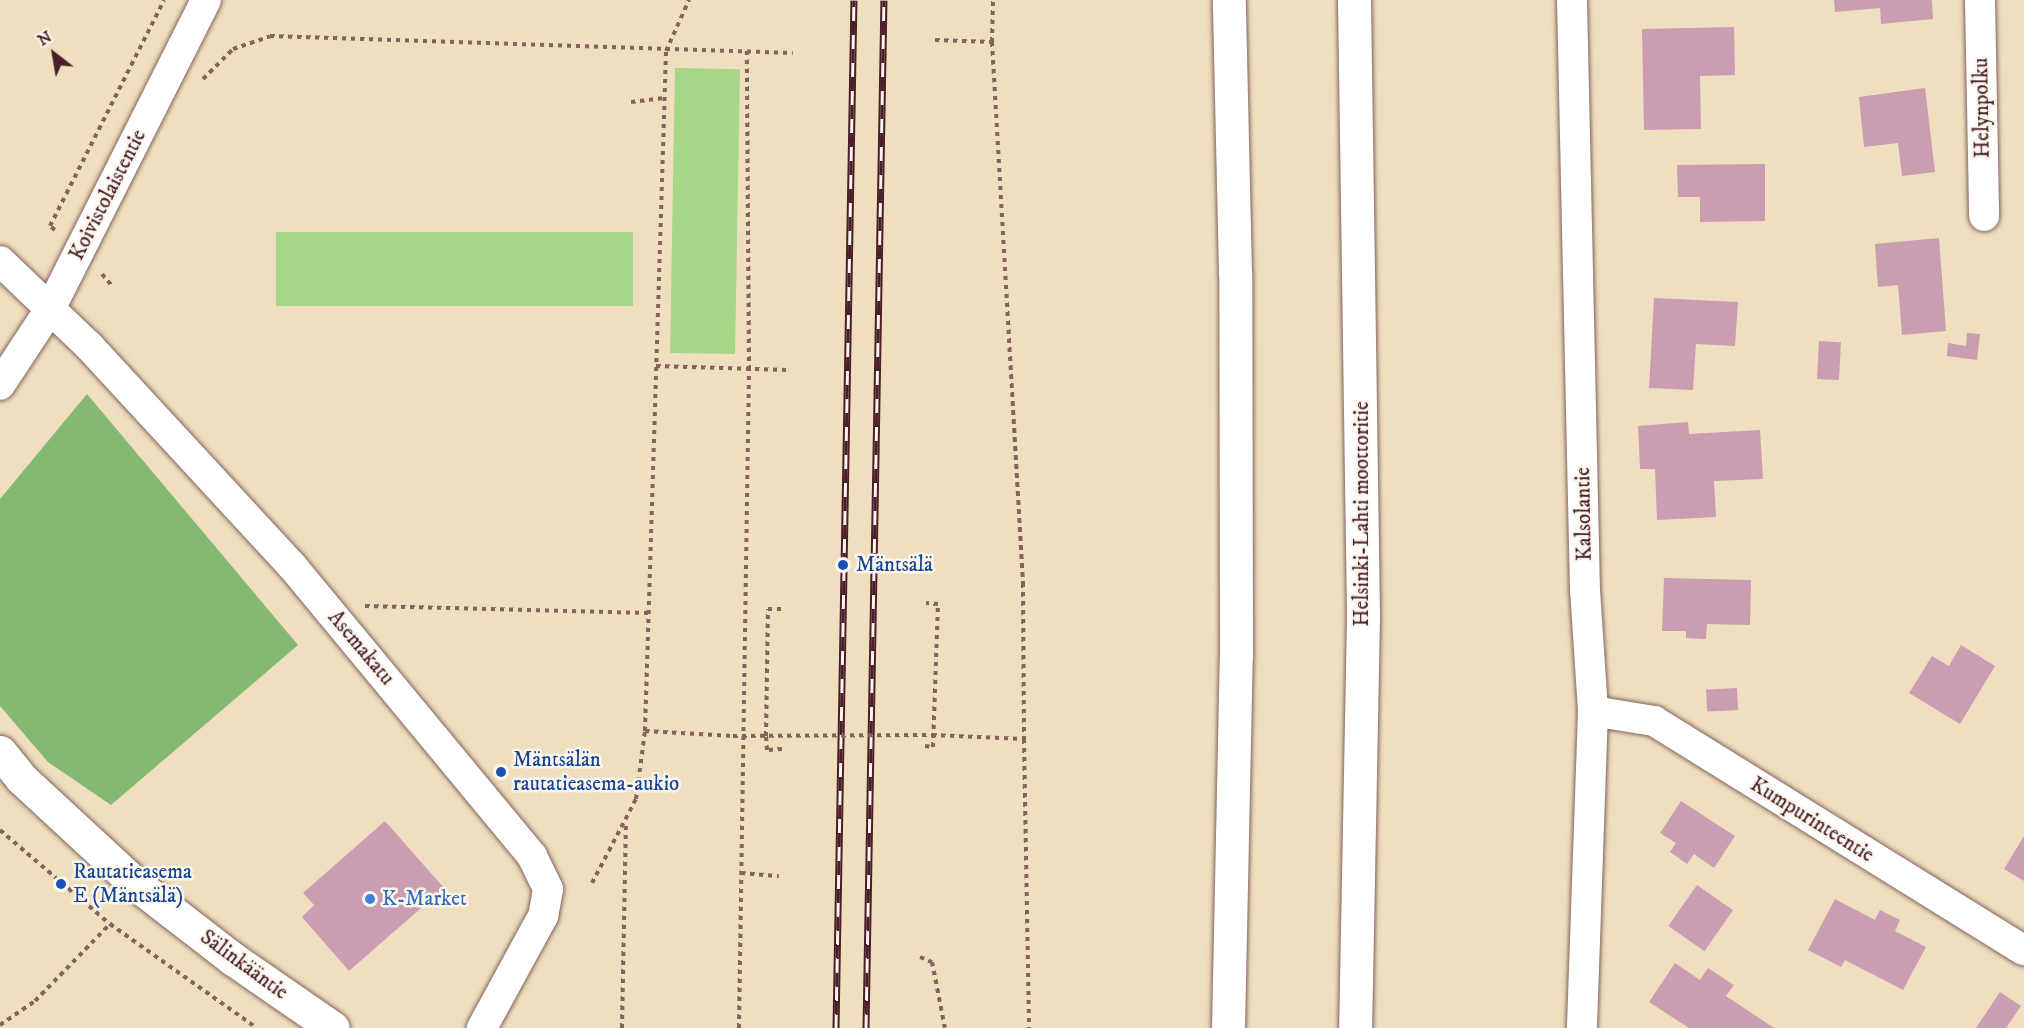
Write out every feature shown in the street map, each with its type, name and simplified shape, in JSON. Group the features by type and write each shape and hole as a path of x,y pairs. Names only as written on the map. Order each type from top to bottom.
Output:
{"main road":[{"path":"1228,0 1235,273 1236,656 1228,1028"},
{"name":"Helsinki-Lahti moottoritie","path":"1354,0 1363,616 1355,1028"},
{"name":"Sälinkääntie","path":"0,752 11,773 132,881 233,959 333,1028"}],"street":[{"name":"Koivistolaistentie","path":"0,385 50,309 206,0"},
{"name":"Kalsolantie","path":"1572,0 1585,590 1593,711 1582,1028"},
{"name":"Helynpolku","path":"1980,0 1984,216"},
{"name":"Asemakatu","path":"0,261 20,276 50,309 89,346 293,567 494,807 532,856 548,889 539,924 482,1028"},
{"name":"Kumpurinteentie","path":"1593,711 1654,721 2024,950"}],"path":[{"path":"50,226 164,0"},
{"path":"592,883 636,799 645,731 666,51 689,0"},
{"path":"993,0 992,42 1023,583 1029,1028"},
{"path":"194,88 233,49 270,36 666,51 794,53"},
{"path":"935,40 992,42"},
{"path":"739,1028 749,370 747,51"},
{"path":"631,102 664,98"},
{"path":"656,366 788,370"},
{"path":"925,746 933,747 938,604 926,603"},
{"path":"358,606 648,613"},
{"path":"782,749 767,750 766,736 768,609 784,609"},
{"path":"645,731 733,736 932,735 1024,739"},
{"path":"622,1028 627,818"},
{"path":"0,830 110,924 257,1028"},
{"path":"741,873 779,876"},
{"path":"0,1024 34,1001 110,924"},
{"path":"920,957 932,962 945,1028"}],"green space":[{"path":"675,68 740,69 735,354 670,353"},
{"path":"276,232 633,232 633,306 276,306"},
{"path":"87,394 298,645 111,805 48,762 0,706 0,499"}],"building":[{"path":"1834,0 1932,0 1933,19 1881,24 1880,8 1835,12"},
{"path":"1734,27 1735,75 1700,76 1701,129 1644,130 1642,29"},
{"path":"1925,88 1935,172 1902,176 1898,143 1864,147 1859,97"},
{"path":"1765,164 1765,221 1700,222 1700,197 1678,197 1677,165"},
{"path":"1939,238 1946,331 1902,335 1898,285 1878,287 1875,244"},
{"path":"1654,298 1738,302 1735,346 1696,344 1693,390 1649,388"},
{"path":"1967,333 1980,334 1977,360 1947,356 1948,343 1966,346"},
{"path":"1819,341 1841,342 1839,380 1817,379"},
{"path":"1688,422 1689,434 1760,430 1763,479 1714,481 1716,517 1657,520 1655,469 1640,469 1638,426"},
{"path":"1664,578 1751,580 1750,625 1707,624 1706,639 1686,638 1686,631 1662,631"},
{"path":"1961,645 1995,666 1960,724 1909,693 1932,656 1949,666"},
{"path":"1737,688 1738,710 1707,712 1706,690"},
{"path":"1681,801 1735,836 1714,868 1694,854 1687,864 1670,852 1676,843 1660,833"},
{"name":"K-Market","path":"385,821 444,888 349,971 302,917 314,905 303,893"},
{"path":"2024,836 2024,881 2004,869"},
{"path":"1697,885 1733,910 1704,951 1668,926"},
{"path":"1835,899 1875,920 1880,910 1900,920 1895,931 1926,947 1903,990 1845,960 1841,967 1808,950"},
{"path":"1675,963 1700,980 1708,968 1734,985 1726,996 1774,1028 1689,1028 1649,1002"},
{"path":"2000,992 2021,1006 2006,1028 1976,1028"}],"railway":[{"path":"836,1028 854,0"},
{"path":"866,1028 884,0"}],"place":[{"name":"Mäntsälä","path":"843,565"},
{"name":"Mäntsälän rautatieasema-aukio","path":"501,772"},
{"name":"Rautatieasema E (Mäntsälä)","path":"61,884"},
{"name":"K-Market","path":"370,899"}]}
